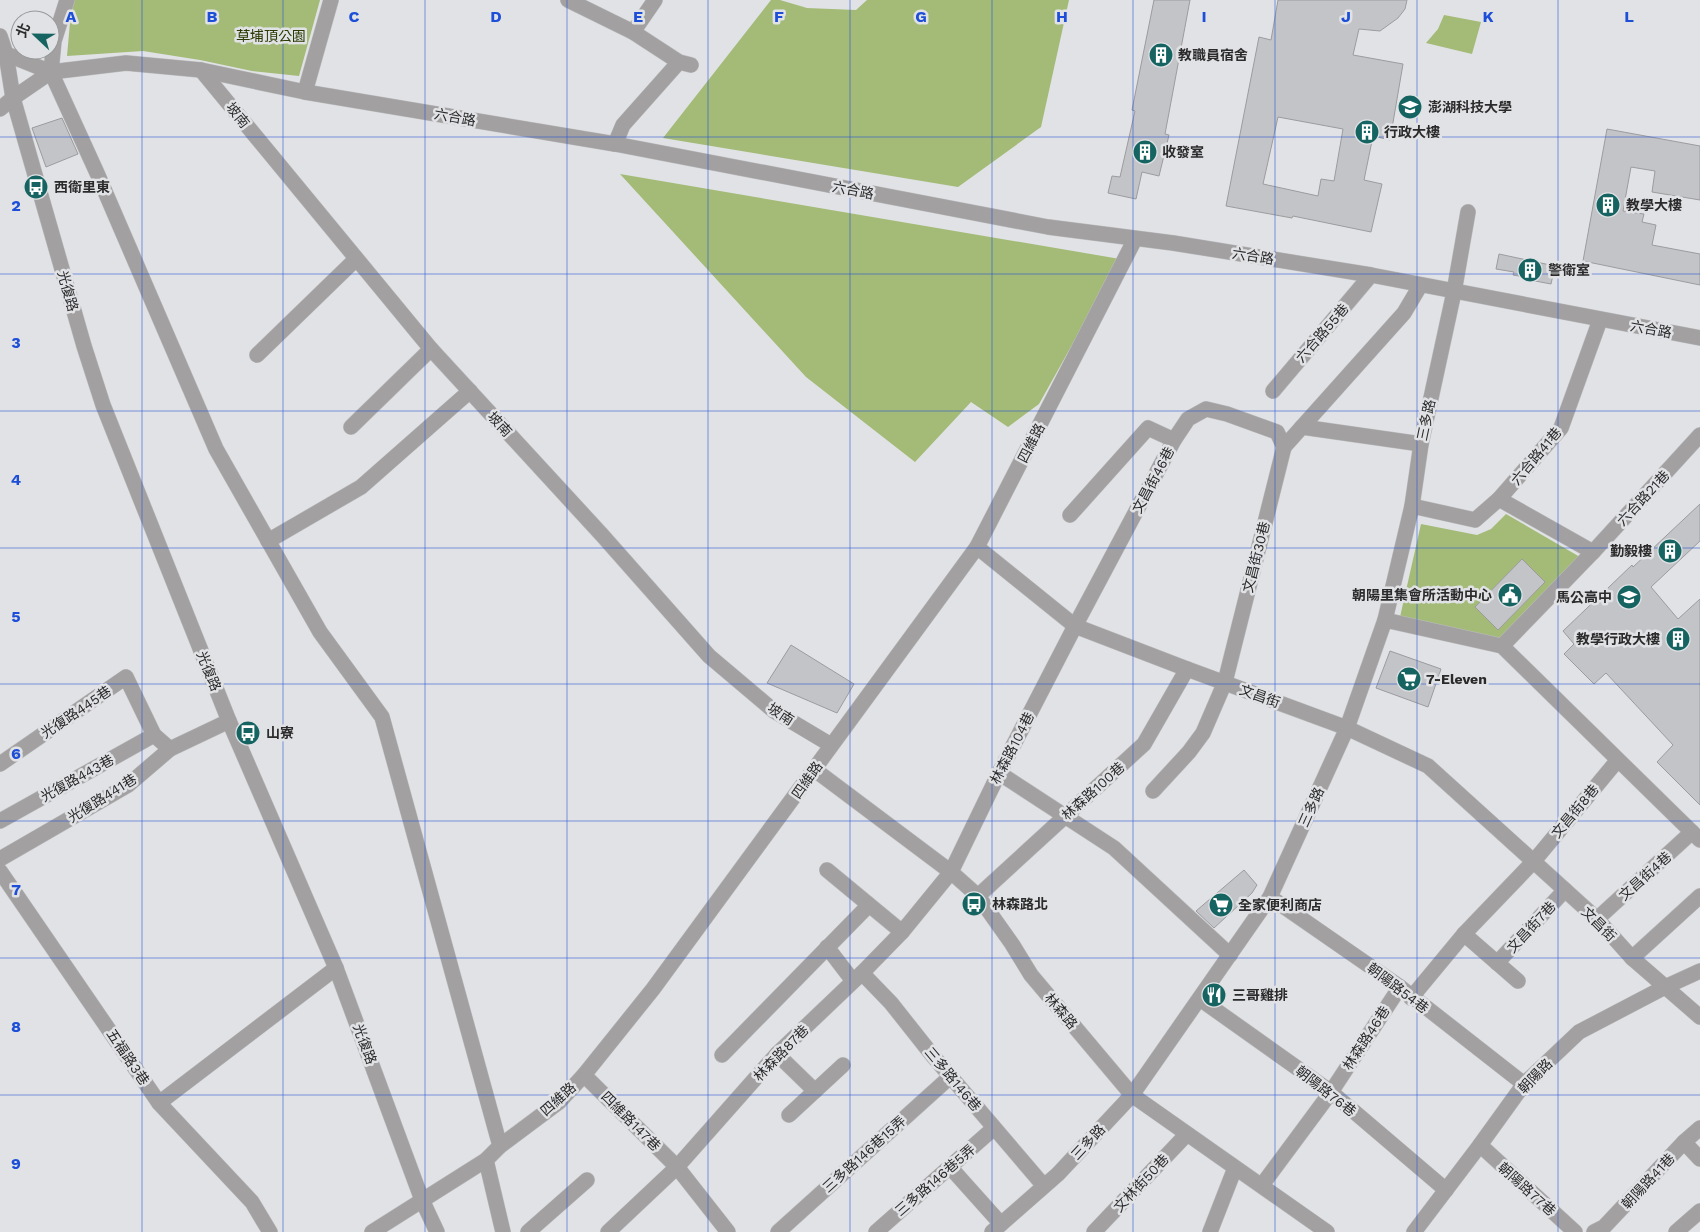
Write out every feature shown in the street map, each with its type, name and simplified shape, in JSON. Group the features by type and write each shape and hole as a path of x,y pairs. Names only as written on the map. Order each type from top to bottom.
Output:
{"street":[{"path":"67,0 54,40 51,72 97,173 216,449 320,632 382,717 500,1146"},
{"path":"305,92 332,0"},
{"path":"568,0 633,32 685,64 622,125 615,144"},
{"path":"633,32 655,0"},
{"name":"光復路","path":"0,36 6,54 13,98 102,405 229,721 336,968 422,1200 437,1232"},
{"path":"6,54 51,72"},
{"name":"六合路","path":"0,109 51,72 126,63 201,70 305,92 615,144 1048,227 1172,243 1372,275 1420,286 1700,338"},
{"name":"坡南","path":"201,70 431,349 602,535 709,656 774,711 831,745"},
{"name":"三多路","path":"997,1228 1058,1174 1132,1095 1270,897 1347,728 1386,620 1412,506 1421,444 1454,292 1468,212"},
{"name":"四維路","path":"372,1232 486,1160 500,1146 559,1102 584,1075 653,989 977,547 1136,239"},
{"path":"257,355 356,259"},
{"name":"六合路55巷","path":"1273,391 1372,275"},
{"path":"1284,447 1404,313 1420,286"},
{"name":"六合路41巷","path":"1412,506 1475,520 1499,499 1561,428 1600,320"},
{"path":"350,427 431,349"},
{"path":"268,541 361,487 470,391"},
{"name":"文昌街46巷","path":"1075,626 1174,440 1188,419 1206,409 1227,414 1277,432 1284,447"},
{"path":"1302,427 1421,444"},
{"path":"1070,515 1148,428 1174,440"},
{"name":"六合路21巷","path":"1502,646 1593,552 1700,435"},
{"name":"文昌街30巷","path":"1153,791 1189,752 1203,733 1224,682 1284,447"},
{"path":"1499,499 1593,552"},
{"name":"文昌街","path":"977,547 1075,626 1347,728 1428,766 1597,919 1632,958 1664,987"},
{"path":"1386,620 1502,646 1617,761 1696,836"},
{"name":"林森路104巷","path":"951,872 999,773 1075,626"},
{"name":"林森路100巷","path":"978,896 1144,744 1187,669"},
{"name":"光復路445巷","path":"0,764 126,677 154,735"},
{"name":"光復路441巷","path":"0,859 128,785 170,749 229,721"},
{"path":"154,735 170,749"},
{"name":"光復路443巷","path":"0,822 154,735"},
{"name":"文昌街8巷","path":"1534,861 1617,761"},
{"name":"林森路","path":"815,770 951,872 978,896 1031,975 1132,1095 1327,1232"},
{"path":"999,773 1114,848 1230,954"},
{"name":"文昌街4巷","path":"1597,919 1696,836"},
{"path":"1411,998 1464,934 1534,861"},
{"path":"827,870 902,932"},
{"name":"五福路3巷","path":"0,871 159,1103 252,1202 270,1232"},
{"name":"林森路87巷","path":"608,1232 677,1167 777,1054 902,932 951,872"},
{"name":"文昌街7巷","path":"1497,964 1565,890"},
{"path":"1632,958 1700,896"},
{"name":"朝陽路54巷","path":"1270,897 1400,987 1411,998 1524,1084"},
{"path":"722,1055 868,905"},
{"name":"文昌街7巷","path":"1464,934 1518,980"},
{"name":"三多路146巷","path":"827,947 857,977 891,1003 950,1077 1044,1186"},
{"path":"159,1103 336,968"},
{"name":"朝陽路","path":"1414,1232 1480,1146 1524,1084 1579,1032 1664,987 1700,971"},
{"name":"林森路46巷","path":"1262,1185 1331,1092 1400,987"},
{"path":"1664,987 1700,1017"},
{"name":"朝陽路76巷","path":"1200,999 1331,1092 1446,1190"},
{"path":"777,1054 815,1091"},
{"path":"788,1115 843,1065"},
{"name":"四維路147巷","path":"584,1075 677,1167 728,1232"},
{"name":"三多路146巷15弄","path":"778,1232 950,1077"},
{"name":"三多路146巷5弄","path":"876,1232 994,1128"},
{"name":"朝陽路41巷","path":"1594,1232 1604,1227 1684,1142 1700,1128"},
{"name":"文林街50巷","path":"1099,1230 1187,1134"},
{"path":"1684,1142 1700,1159"},
{"name":"朝陽路77巷","path":"1480,1146 1575,1232"},
{"path":"486,1160 503,1232"},
{"path":"950,1167 997,1228"},
{"path":"1210,1232 1235,1168"},
{"path":"528,1232 587,1180"},
{"path":"1676,1232 1700,1212"}],"green space":[{"name":"草埔頂公園","path":"72,0 320,0 299,76 252,71 143,51 67,56"},
{"path":"771,0 780,0 807,8 856,10 867,0 1069,0 1041,127 958,187 663,138"},
{"path":"1444,15 1481,22 1472,54 1426,43 1438,29"},
{"path":"620,174 1120,259 1039,404 1008,427 971,402 915,462 806,377"},
{"path":"1506,514 1580,557 1502,640 1400,617 1421,524 1477,535 1491,529"}],"building":[{"path":"1154,0 1190,0 1165,134 1169,135 1159,176 1142,172 1136,199 1108,193 1112,176 1120,177 1135,111 1132,110"},
{"name":"行政大樓","path":"1278,0 1407,0 1405,9 1398,18 1380,31 1359,29 1353,55 1403,64 1390,140 1373,136 1364,180 1382,184 1371,232 1293,216 1292,218 1226,206 1259,37 1271,40","holes":["1278,117 1343,129 1334,181 1321,179 1318,196 1263,184"]},
{"path":"62,118 78,154 46,167 32,128"},
{"name":"教學大樓","path":"1607,129 1700,146 1700,200 1652,192 1655,171 1631,167 1623,211 1644,214 1642,222 1656,225 1652,245 1700,254 1700,285 1583,261"},
{"name":"警衛室","path":"1499,254 1555,266 1551,284 1513,275 1514,272 1496,269"},
{"path":"1700,504 1700,541 1651,587 1678,619 1700,599 1700,805 1657,762 1673,745 1606,673 1594,684 1564,654 1574,644 1563,631"},
{"name":"朝陽里集會所活動中心","path":"1522,559 1545,582 1498,630 1475,607"},
{"path":"791,645 854,684 837,713 767,683"},
{"name":"7-Eleven","path":"1390,651 1441,669 1428,707 1376,688"},
{"name":"全家便利商店","path":"1244,870 1257,885 1252,893 1214,928 1196,911"}],"place":[{"name":"教職員宿舍","path":"1161,55"},
{"name":"澎湖科技大學","path":"1410,107"},
{"name":"行政大樓","path":"1367,132"},
{"name":"收發室","path":"1145,152"},
{"name":"西衛里東","path":"36,187"},
{"name":"教學大樓","path":"1608,205"},
{"name":"警衛室","path":"1530,270"},
{"name":"勤毅樓","path":"1670,551"},
{"name":"朝陽里集會所活動中心","path":"1510,595"},
{"name":"馬公高中","path":"1629,597"},
{"name":"教學行政大樓","path":"1678,639"},
{"name":"7-Eleven","path":"1409,679"},
{"name":"山寮","path":"248,733"},
{"name":"林森路北","path":"974,904"},
{"name":"全家便利商店","path":"1221,905"},
{"name":"三哥雞排","path":"1214,995"}]}
